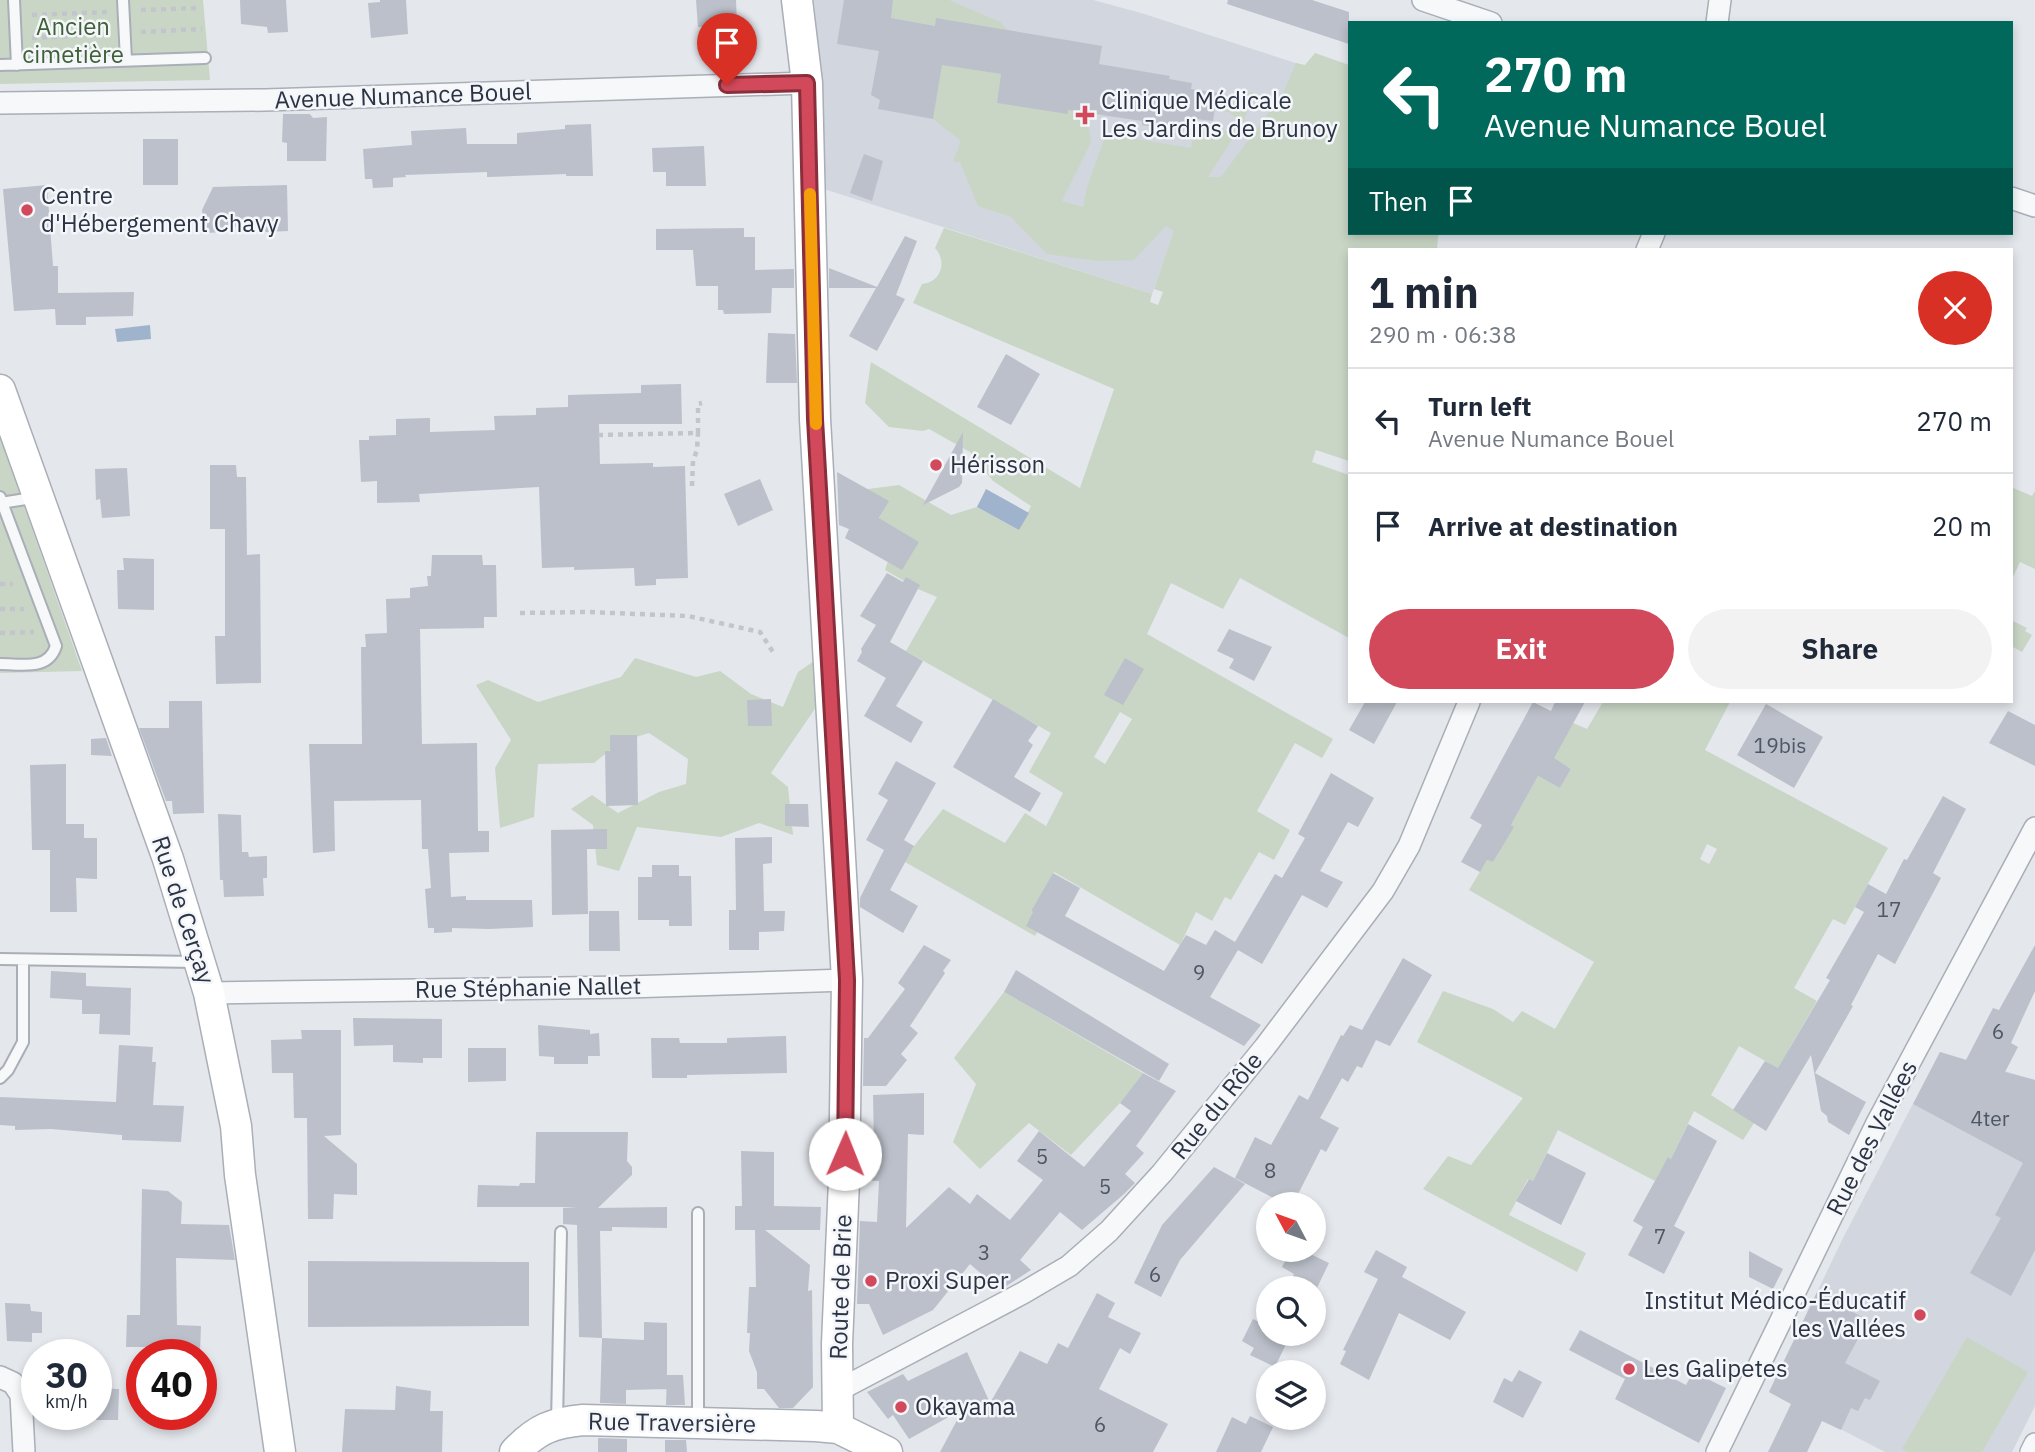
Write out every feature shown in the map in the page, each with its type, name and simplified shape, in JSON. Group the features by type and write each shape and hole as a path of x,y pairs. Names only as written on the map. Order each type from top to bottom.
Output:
{"street":[{"name":"Route de Brie","path":"797,0 807,83 815,419 847,980 844,1181 837,1344 838,1428"},
{"path":"1423,0 1485,21"},
{"path":"1717,21 1720,0"},
{"name":"Avenue Numance Bouel","path":"0,103 251,100 807,83"},
{"path":"2013,199 2035,206"},
{"name":"Rue de Cerçay","path":"0,390 168,859 209,993 236,1126 240,1174 280,1452"},
{"name":"Rue du Rôle","path":"839,1390 1069,1266 1109,1231 1162,1173 1265,1047 1383,891 1409,846 1469,703"},
{"name":"Rue des Vallées","path":"1717,1452 1876,1125 2035,828"},
{"name":"Rue Stéphanie Nallet","path":"209,993 627,988 847,980"},
{"path":"0,1377 13,1383 21,1395 24,1452"},
{"name":"Rue Traversière","path":"515,1452 538,1431 557,1423 583,1420 838,1428"},
{"path":"838,1428 887,1452"},
{"path":"2031,1452 2035,1444"}],"lane":[{"path":"14,0 17,65"},
{"path":"123,6 126,60"},
{"path":"0,65 205,58"},
{"path":"0,664 43,664 52,657 56,646 1,501 26,499"},
{"path":"0,959 200,962"},
{"path":"0,1078 8,1070 23,1042 23,960"},
{"path":"698,1213 698,1423"},
{"path":"557,1423 561,1232"}],"path":[{"path":"15,16 123,6 199,8"},
{"path":"17,38 202,29"},
{"path":"692,486 692,461 697,450 698,404 702,403"},
{"path":"598,435 698,433"},
{"path":"520,613 602,612 688,616 760,632 774,652"},
{"path":"0,632 51,632"}],"shaded area":[{"name":"Clinique Médicale Les Jardins de Brunoy","path":"814,0 1093,0 1141,13 1305,66 1348,229 1349,248 1179,219 1152,294 824,189 821,83"},
{"name":"Institut Médico-Éducatif les Vallées","path":"1940,1052 2035,1080 2035,1406 2012,1452 1885,1452 1769,1392 1843,1238"}],"green space":[{"name":"Ancien cimetière","path":"0,0 203,0 210,80 0,84"},
{"path":"893,0 949,0 1000,22 1008,30 937,18 935,26 891,18"},
{"path":"1315,53 1348,65 1348,235 1439,235 1437,248 1348,248 1348,461 1316,450 1312,462 1348,475 1348,637 1240,578 1223,609 1171,583 1147,634 1333,739 1322,758 1295,743 1257,811 1290,830 1274,860 1259,852 1231,900 1225,897 1212,921 1196,912 1180,945 1054,872 1031,911 1045,918 1035,936 905,862 943,809 1005,843 1025,813 1046,826 1063,793 1029,772 1051,733 906,651 937,597 885,570 891,552 879,519 886,505 866,493 868,489 899,485 951,515 977,507 1019,530 1031,506 993,481 970,452 929,429 923,431 889,427 865,403 871,362 1080,488 1114,389 913,303 922,284 934,279 941,270 941,259 935,248 944,228 1152,294 1150,302 1158,305 1163,292 1154,289 1174,231 1166,226 1134,260 1098,261 1047,254 1011,217 978,206 960,162 953,162 961,141 933,119 942,65 1001,74 997,103 1068,113 1072,86 1094,90 1089,129 1091,142 1062,201 1083,207 1087,187 1106,134 1191,148 1194,130 1208,127 1223,132 1234,127 1236,118 1229,112 1219,111 1222,96 1254,92 1244,121 1208,177 1221,177 1283,93 1296,63 1305,65","holes":["1120,712 1132,719 1105,764 1094,757"]},
{"path":"0,437 82,671 0,673"},
{"path":"2013,488 2032,496 2035,491 2035,569 2020,562 2013,577"},
{"path":"2013,621 2027,628 2025,631 2032,635 2022,652 2013,647"},
{"path":"635,658 696,677 720,671 751,694 783,707 798,672 814,661 823,697 771,773 788,787 793,835 759,823 721,837 637,827 619,871 597,865 593,825 571,809 592,795 618,813 659,792 686,784 688,759 649,733 620,742 594,763 538,764 534,817 500,828 495,768 511,740 476,685 488,680 538,702 621,677"},
{"path":"1602,703 1729,703 1705,750 1888,848 1845,925 1833,919 1794,988 1817,1001 1788,1051 1795,1078 1739,1046 1711,1095 1754,1123 1743,1140 1694,1111 1671,1159 1668,1158 1655,1181 1558,1130 1533,1181 1528,1179 1509,1215 1586,1253 1577,1272 1423,1189 1448,1156 1471,1165 1523,1098 1417,1042 1443,991 1493,1009 1513,1022 1522,1011 1555,1029 1594,962 1469,890 1487,860 1493,862 1538,776 1560,788 1571,769 1549,756 1573,723 1587,729","holes":["1707,844 1717,849 1709,864 1700,859"]},
{"path":"1004,992 1143,1073 1120,1103 1071,1155 1029,1123 980,1169 953,1142 976,1084 954,1058"},
{"path":"1967,1337 2028,1372 1982,1452 1907,1452 1902,1449"}],"water":[{"path":"150,325 151,339 117,342 115,329"},
{"path":"986,489 1029,513 1019,530 977,507"}],"building":[{"path":"240,0 286,0 288,32 268,33 267,27 241,24"},
{"path":"406,0 408,34 371,38 368,3"},
{"path":"696,0 736,0 737,25 698,27"},
{"path":"844,0 893,0 891,18 935,26 936,18 1102,46 1099,64 1170,76 1169,79 1192,83 1191,89 1217,93 1213,121 1196,119 1194,130 1175,127 1175,131 1142,125 1142,121 1068,110 1068,114 997,103 1001,74 942,65 933,119 878,109 880,100 871,95 879,51 837,44"},
{"path":"1228,0 1312,0 1349,12 1348,44 1227,4"},
{"path":"283,114 327,117 326,161 287,161 287,143 282,142"},
{"path":"591,124 593,176 566,174 487,177 487,172 405,175 406,177 393,178 393,187 373,188 372,179 365,179 363,149 412,145 411,131 466,128 467,144 517,144 517,133 565,129 565,125"},
{"path":"143,139 178,139 178,185 143,185"},
{"path":"704,146 706,186 666,186 666,172 653,172 652,148"},
{"path":"864,154 883,161 872,201 850,193"},
{"path":"47,185 53,266 58,266 58,293 134,292 133,316 86,317 86,325 56,325 55,309 14,311 3,189"},
{"path":"287,185 288,231 266,232 259,226 231,227 227,232 204,233 202,210 213,187"},
{"path":"744,228 744,237 755,237 755,270 794,269 794,288 772,288 771,313 724,314 723,310 718,310 718,286 696,286 693,250 656,250 656,229"},
{"path":"905,236 917,241 896,295 905,299 877,351 849,336 876,288 829,288 829,268 877,287"},
{"path":"768,333 795,334 797,383 766,383"},
{"path":"1006,354 1040,374 1011,425 977,407"},
{"path":"681,384 682,424 599,424 600,464 653,463 653,467 685,466 688,578 656,579 656,585 635,586 634,568 542,568 539,487 419,494 420,502 377,503 377,481 361,482 359,440 369,440 369,436 396,435 396,419 430,418 430,432 495,430 494,416 536,415 536,408 568,407 568,395 641,393 641,385"},
{"path":"963,432 962,483 923,505"},
{"path":"210,465 236,465 237,477 246,477 247,555 260,554 261,683 216,684 215,636 225,636 225,529 210,529"},
{"path":"127,468 130,516 102,518 100,499 96,500 95,469"},
{"path":"837,472 889,501 879,518 919,542 902,570 845,538 849,529 839,525"},
{"path":"760,479 773,510 738,526 724,494"},
{"path":"432,555 482,555 483,565 496,565 497,617 484,617 484,628 420,629 422,744 477,743 478,831 489,831 489,852 449,853 451,897 466,896 466,900 532,900 533,927 452,928 452,932 434,933 434,928 428,928 425,889 431,888 428,849 422,849 421,800 334,801 335,851 313,853 309,744 362,744 361,647 366,647 365,634 387,633 386,599 410,598 410,588 428,586 427,576 431,576"},
{"path":"123,558 154,559 154,610 118,609 117,570 124,570"},
{"path":"887,573 903,582 906,577 920,585 890,642 923,661 896,706 923,722 911,743 864,716 886,678 857,661 876,625 860,616"},
{"path":"1229,629 1272,647 1254,681 1229,668 1234,659 1217,651"},
{"path":"1125,658 1144,669 1123,705 1104,695"},
{"path":"771,699 772,726 748,726 747,700"},
{"path":"993,699 1038,726 1028,741 1033,745 1014,777 1041,793 1030,812 953,767"},
{"path":"169,701 202,701 204,813 173,814 172,801 166,801 139,728 169,728"},
{"path":"1364,703 1396,703 1374,744 1349,730"},
{"path":"1532,703 1551,711 1555,703 1584,703 1554,758 1571,769 1560,788 1538,776 1511,825 1514,827 1493,862 1487,860 1480,872 1461,862 1482,825 1470,818"},
{"path":"1766,704 1823,737 1794,788 1737,755"},
{"path":"2008,711 2035,725 2035,766 1989,743"},
{"path":"610,735 637,735 638,805 606,806 605,751 610,751"},
{"path":"106,738 112,756 91,755 91,739"},
{"path":"896,761 936,783 904,840 914,846 890,890 918,906 903,933 860,907 860,898 884,850 866,840 888,800 878,794"},
{"path":"66,764 66,824 84,824 84,838 97,838 97,879 76,878 77,912 50,912 50,850 32,850 30,765"},
{"path":"1331,773 1374,798 1358,827 1348,822 1320,871 1343,882 1327,908 1302,895 1262,964 1238,950 1210,997 1261,1025 1244,1046 1026,926 1033,912 1031,911 1053,873 1080,888 1065,916 1164,971 1186,935 1206,945 1215,930 1235,942 1275,874 1282,878 1305,838 1298,834"},
{"path":"1943,796 1966,809 1933,873 1941,878 1895,964 1878,954 1851,1005 1853,1006 1815,1073 1866,1102 1849,1135 1828,1122 1827,1116 1821,1111 1811,1055 1766,1131 1733,1110 1765,1061 1778,1068 1830,980 1826,978 1864,912 1855,907 1868,884 1886,894"},
{"path":"785,804 808,804 809,827 785,826"},
{"path":"218,814 241,815 242,852 248,852 249,857 267,856 267,878 263,878 264,896 224,897 223,880 220,880"},
{"path":"607,829 607,849 587,849 588,914 552,915 551,830"},
{"path":"772,837 772,863 763,864 764,911 785,911 784,931 759,932 759,950 729,950 729,910 736,910 735,838"},
{"path":"652,865 679,865 679,876 691,876 692,926 669,926 669,920 638,920 638,877 652,877"},
{"path":"589,911 619,911 620,951 589,951"},
{"path":"924,945 951,960 910,1026 918,1033 901,1054 907,1060 886,1086 863,1086 864,1038 868,1038 905,989 898,983"},
{"path":"2035,945 2035,991 2011,1043 2018,1047 2005,1072 2035,1080 2035,1250 2011,1296 1970,1273 2001,1218 1995,1215 2023,1163 1913,1104 1940,1052 1966,1060 1993,1008 1999,1010"},
{"path":"1403,958 1432,975 1390,1046 1376,1040 1362,1068 1357,1066 1348,1082 1342,1078 1320,1118 1339,1128 1326,1152 1321,1149 1299,1192 1262,1192 1235,1178 1255,1137 1271,1145 1299,1095 1308,1100 1341,1035 1343,1036 1350,1025 1362,1030"},
{"path":"1016,970 1169,1064 1159,1081 1004,992"},
{"path":"51,971 86,973 86,986 131,988 130,1035 99,1034 100,1014 82,1014 82,1000 50,998"},
{"path":"353,1018 442,1019 442,1058 423,1058 423,1063 393,1062 393,1045 354,1046"},
{"path":"538,1025 590,1030 590,1034 599,1033 600,1056 588,1056 588,1064 554,1064 554,1057 539,1056"},
{"path":"301,1030 341,1030 341,1135 324,1136 357,1164 357,1195 334,1194 333,1219 308,1219 307,1118 294,1118 293,1073 272,1073 271,1040 302,1039"},
{"path":"786,1036 787,1073 652,1078 651,1038 679,1038 680,1043 727,1043 727,1038"},
{"path":"119,1045 153,1047 152,1062 156,1062 153,1105 184,1106 181,1142 122,1140 122,1135 51,1129 15,1130 15,1126 0,1125 0,1097 116,1102"},
{"path":"468,1048 506,1048 506,1081 468,1082"},
{"path":"1143,1073 1176,1091 1136,1146 1144,1153 1125,1174 1135,1183 1082,1230 1060,1212 1020,1260 1031,1270 1000,1290 970,1264 933,1310 883,1335 869,1304 857,1304 860,1221 877,1222 879,1181 862,1180 862,1143 874,1145 873,1095 924,1093 924,1135 908,1134 906,1228 949,1187 970,1204 977,1194 1010,1220 1043,1180 1017,1161 1039,1131 1084,1167 1131,1111 1120,1103"},
{"path":"1688,1124 1717,1141 1674,1226 1685,1232 1664,1274 1628,1255 1643,1227 1633,1221 1668,1157 1671,1159"},
{"path":"536,1132 628,1132 627,1161 632,1167 632,1175 598,1208 667,1207 667,1228 612,1227 612,1231 600,1231 602,1338 579,1337 577,1225 563,1224 563,1208 577,1207 477,1207 478,1185 519,1186 520,1183 535,1183"},
{"path":"741,1151 774,1152 774,1206 821,1207 820,1230 765,1230 810,1265 808,1291 812,1290 813,1387 793,1408 779,1408 764,1389 757,1389 757,1372 749,1351 749,1287 756,1287 755,1230 735,1230 735,1206 742,1206"},
{"path":"1547,1153 1586,1173 1561,1225 1516,1201 1529,1179 1533,1181"},
{"path":"1214,1167 1245,1184 1180,1260 1161,1297 1134,1283 1162,1225"},
{"path":"142,1189 168,1191 182,1202 181,1224 229,1225 235,1260 176,1258 177,1325 201,1326 201,1339 126,1339 127,1315 140,1315"},
{"path":"1376,1250 1407,1267 1402,1277 1466,1312 1450,1340 1399,1313 1369,1380 1340,1364 1346,1351 1343,1350 1378,1279 1364,1272"},
{"path":"1749,1251 1783,1269 1773,1289 1749,1277"},
{"path":"308,1261 529,1262 529,1326 308,1327"},
{"path":"1285,1262 1329,1263 1323,1276 1293,1276 1282,1267"},
{"path":"1818,1290 1868,1320 1845,1363 1880,1381 1870,1400 1865,1398 1858,1411 1851,1408 1841,1430 1822,1421 1807,1452 1768,1452 1791,1404 1769,1392"},
{"path":"1097,1293 1115,1303 1108,1317 1141,1333 1130,1354 1120,1348 1099,1389 1168,1424 1153,1452 940,1452 963,1409 909,1439 893,1415 888,1419 867,1392 903,1374 908,1381 967,1352 990,1403 1020,1351 1047,1364 1058,1343 1068,1348"},
{"path":"5,1303 30,1304 31,1311 42,1312 42,1333 32,1333 32,1339 21,1339 21,1342 7,1341"},
{"path":"1253,1319 1256,1320 1256,1346 1285,1346 1278,1360 1260,1360 1250,1355 1254,1348 1242,1341"},
{"path":"644,1322 667,1323 667,1389 626,1390 626,1404 600,1403 602,1338 644,1340"},
{"name":"Les Galipetes","path":"1580,1330 1686,1385 1693,1372 1726,1388 1699,1443 1615,1399 1625,1379 1569,1350"},
{"path":"1519,1370 1542,1382 1523,1418 1493,1402 1504,1378 1512,1382"},
{"path":"667,1375 683,1375 685,1405 666,1405"},
{"path":"396,1386 431,1391 430,1411 443,1411 442,1452 342,1452 345,1409 395,1410"},
{"path":"112,1389 119,1389 118,1420 112,1420"},
{"path":"1250,1416 1256,1419 1256,1430 1272,1430 1261,1452 1216,1452 1232,1417 1246,1424"},
{"path":"598,1438 627,1439 627,1452 598,1452"},
{"path":"665,1440 686,1440 687,1452 665,1452"}],"slow traffic":[{"path":"810,194 816,424"}],"place":[{"name":"Clinique Médicale Les Jardins de Brunoy","path":"1085,115"},
{"name":"Centre d'Hébergement Chavy","path":"27,210"},
{"name":"Hérisson","path":"936,465"},
{"name":"Proxi Super","path":"871,1281"},
{"name":"Institut Médico-Éducatif les Vallées","path":"1920,1315"},
{"name":"Les Galipetes","path":"1629,1369"},
{"name":"Okayama","path":"901,1407"}],"route":[{"path":"727,85 807,83 815,419 847,980 845,1154"}]}
